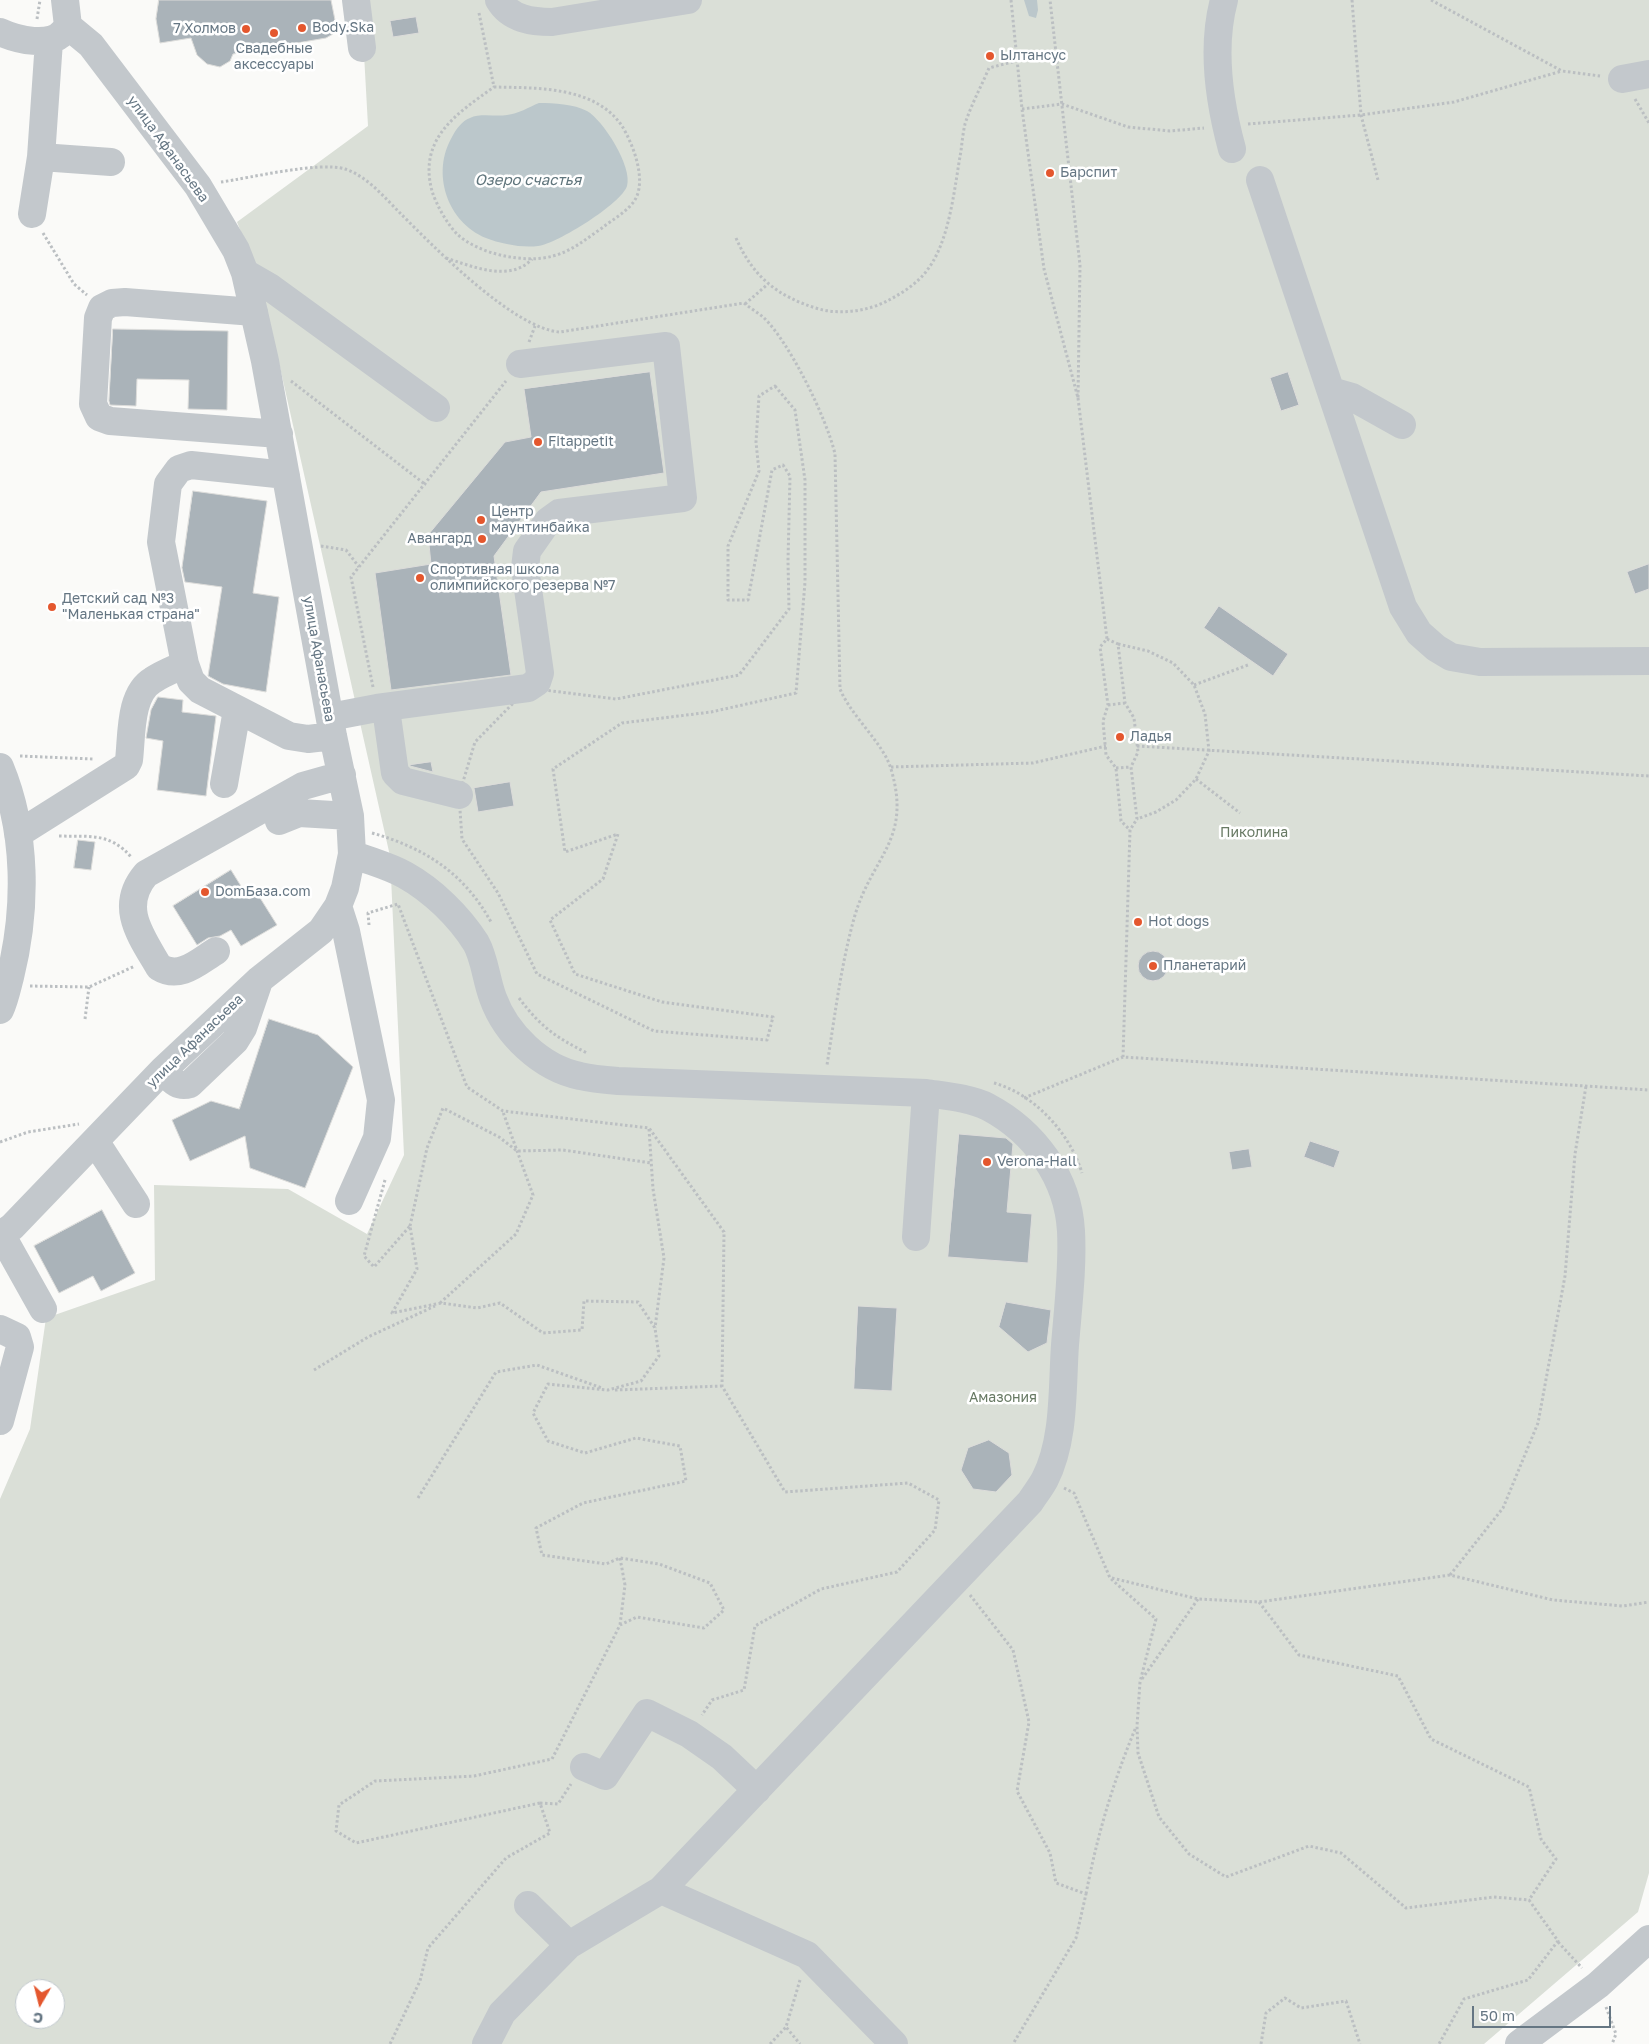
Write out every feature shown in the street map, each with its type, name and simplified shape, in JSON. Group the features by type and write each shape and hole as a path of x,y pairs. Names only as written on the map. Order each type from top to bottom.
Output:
{"street":[{"path":"356,0 362,48"},
{"path":"489,5 532,22 552,22 688,0"},
{"path":"1224,0 1220,13 1217,64 1229,137"},
{"path":"0,32 12,38 61,22 32,214"},
{"name":"улица Афанасьева","path":"1,1235 12,1226 88,1132 163,1070 259,980 321,931 338,906 345,888 352,854 350,816 265,361 245,273 236,250 198,186 90,45 61,22"},
{"path":"1622,79 1649,74"},
{"path":"41,157 111,162"},
{"path":"1260,180 1403,607 1419,633 1436,648 1451,657 1480,662 1649,661"},
{"path":"245,273 271,288 436,408"},
{"path":"254,312 125,302 112,303 102,308 98,318 93,404 99,416 110,421 279,434"},
{"path":"286,475 192,465 179,469 168,484 161,542 185,664 191,681 200,690 289,736 308,739 332,727 382,709 528,688 537,682 540,673 525,568 527,551 548,521 559,513 682,498 666,346 520,364"},
{"path":"1331,391 1352,397 1402,424"},
{"path":"18,834 126,766 129,760 135,708 141,693 152,680 185,664"},
{"path":"382,709 395,773 403,781 459,794"},
{"path":"224,784 237,710"},
{"path":"4,998 17,948 22,882 18,834 7,784 8,761"},
{"path":"216,951 182,972 175,974 159,967 134,921 132,902 137,885 146,874 303,786 342,775"},
{"path":"279,821 299,813 350,816"},
{"path":"352,854 404,874 426,888 457,918 477,944 492,997 502,1020 517,1038 549,1065 578,1076 618,1081 926,1093 952,1097 987,1106 1017,1126 1046,1156 1065,1196 1071,1230 1070,1271 1056,1449 1045,1479 1030,1502 958,1580 661,1890 569,1945 502,2013 486,2044"},
{"path":"338,906 346,931 381,1100 377,1138 349,1200"},
{"path":"916,1237 926,1093"},
{"path":"88,1132 136,1204"},
{"path":"1,1235 43,1309"},
{"path":"0,1329 9,1331 17,1337 20,1347 0,1421"},
{"path":"584,1767 605,1776 647,1713 689,1734 722,1758 757,1790"},
{"path":"661,1890 807,1955 894,2044"},
{"path":"528,1905 569,1945"},
{"path":"1519,2044 1598,1985 1649,1939"}],"path":[{"path":"1011,0 1016,61 1044,269 1078,398"},
{"path":"1050,0 1080,265 1078,398 1107,639 1100,647 1108,705 1103,721 1106,755 1116,768 1121,821 1130,830"},
{"path":"1352,0 1361,115 1378,180"},
{"path":"1431,0 1562,71 1622,79"},
{"path":"489,5 494,87"},
{"path":"736,238 753,271 782,294 803,304 827,311 846,312 871,308 908,290 925,274 937,256 945,231 965,125 989,68 1016,61"},
{"path":"1022,109 1062,104 1128,127 1229,137 1454,102 1562,71"},
{"path":"494,87 542,88 578,96 599,104 617,119 627,135 638,172 639,187 636,198 624,212 572,249 552,256 532,258 503,255 474,245 456,233 435,199 429,178 430,161 440,132 455,114 494,87"},
{"path":"198,186 328,165 346,169 370,183 444,257 484,290 535,326 548,331 560,332 737,303 745,304 764,318 787,348 829,430 835,454 840,689 845,702 891,767 898,806 897,822 892,838 865,887 855,914 845,955 827,1065"},
{"path":"32,214 74,284 102,308"},
{"path":"444,257 481,268 500,271 518,269 532,258"},
{"path":"745,304 768,284"},
{"path":"265,361 426,485"},
{"path":"382,709 352,577 520,364"},
{"path":"775,386 796,410 805,480 805,582 796,693 711,712 622,722 553,769 565,852 618,834 603,879 550,920 575,974 662,1002 773,1017 767,1040 654,1031 537,974 498,893 462,839 459,794 475,742 528,688 616,699 738,675 789,609 790,476 783,465 772,470 748,600 728,600 728,546 759,471 756,442 759,396 775,386"},
{"path":"299,545 337,547 346,550 359,567"},
{"path":"1107,639 1118,644 1148,651 1173,663 1194,685 1205,714 1209,750 1196,779 1176,800 1156,812 1137,819 1130,830 1123,1057"},
{"path":"1118,644 1125,704 1134,718 1138,752 1131,767 1137,819"},
{"path":"1194,685 1248,665"},
{"path":"1108,705 1125,704"},
{"path":"891,767 1033,763 1106,746"},
{"path":"1137,746 1649,776"},
{"path":"8,761 129,760"},
{"path":"1116,768 1131,767"},
{"path":"1196,779 1240,813"},
{"path":"102,838 121,845 134,859"},
{"path":"370,928 368,912 398,904 467,1087 503,1111 649,1128 724,1232 722,1386 785,1492 908,1483 939,1500 935,1530 897,1572 821,1589 755,1626 744,1690 712,1700 689,1734"},
{"path":"4,998 89,987 153,958"},
{"path":"85,1018 89,987"},
{"path":"1019,1099 1123,1057 1649,1090"},
{"path":"1450,1575 1503,1508 1538,1423 1565,1276 1575,1154 1586,1086"},
{"path":"651,1163 563,1150 517,1151 499,1137 443,1108 427,1148 410,1226 417,1269 392,1313 440,1303 477,1308 500,1303 543,1333 582,1330 584,1301 638,1302 655,1328"},
{"path":"314,1370 368,1337 440,1303 516,1234 533,1195 503,1111"},
{"path":"418,1498 496,1372 537,1365 608,1390 641,1380 659,1356 655,1328 664,1258 651,1163 649,1128"},
{"path":"0,1142 28,1132 88,1132"},
{"path":"386,1177 364,1256 374,1268 410,1226"},
{"path":"620,1625 637,1617 704,1628 724,1610 710,1583 659,1564 620,1558 606,1564 542,1554 536,1528 583,1504 686,1481 680,1446 636,1438 585,1453 548,1441 533,1413 548,1384 608,1390 722,1386"},
{"path":"1045,1479 1074,1492 1110,1578 1156,1619 1140,1682 1137,1726 1138,1752 1159,1817 1189,1854 1226,1877 1309,1846 1341,1853 1406,1908 1494,1898 1529,1900"},
{"path":"584,1767 558,1804 540,1803 356,1843 336,1830 338,1805 375,1781 474,1776 552,1759 620,1625 625,1585 620,1558"},
{"path":"1110,1578 1198,1599 1259,1602 1450,1575 1553,1600 1623,1606 1649,1602"},
{"path":"958,1580 1013,1650 1029,1722 1017,1791 1050,1853 1056,1883 1086,1894"},
{"path":"1140,1682 1198,1599"},
{"path":"1259,1602 1299,1655 1398,1676 1431,1739 1529,1787 1541,1839 1556,1859 1529,1900"},
{"path":"1012,2044 1076,1938 1096,1840 1124,1757 1137,1726"},
{"path":"390,2044 420,1981 428,1948 506,1858 550,1834 540,1803"},
{"path":"1529,1900 1558,1941 1598,1985 1616,2034 1612,2044"},
{"path":"1439,2044 1464,1999 1528,1980 1558,1941"},
{"path":"770,2044 786,2028 807,1955"},
{"path":"1262,2044 1266,2013 1285,1998 1301,2008 1346,2001 1360,2044"},
{"path":"786,2028 800,2044"}],"green space":[{"name":"Амазония","path":"361,0 1649,0 1649,1873 1638,1912 1484,2044 0,2044 0,1499 30,1429 46,1318 155,1280 154,1185 288,1189 367,1234 404,1155 390,856 261,283 237,222 368,126"}],"water":[{"path":"1024,0 1037,0 1038,10 1036,18 1029,16"},
{"name":"Озеро счастья","path":"539,103 570,105 587,111 594,116 608,134 621,156 628,178 627,186 623,193 602,212 573,231 547,244 518,246 505,244 472,231 461,221 453,209 446,195 443,181 446,151 455,131 467,119 478,116 511,114"}],"building":[{"name":"7 Холмов","path":"159,0 331,0 336,25 333,34 326,38 233,54 230,61 220,67 207,64 197,55 191,38 160,43 156,19"},
{"path":"416,17 419,33 393,37 390,21"},
{"path":"113,329 228,331 227,410 188,409 189,380 137,379 136,406 110,405"},
{"name":"Центр маунтинбайка","path":"650,372 664,473 541,492 494,556 511,675 391,690 375,573 431,564 428,535 505,442 531,437 524,389"},
{"path":"1288,372 1299,405 1281,411 1270,378"},
{"path":"193,491 267,501 253,593 279,597 266,692 223,684 208,676 222,587 185,582 182,568"},
{"path":"1649,564 1649,589 1635,594 1627,572"},
{"path":"1219,606 1288,654 1273,676 1204,628"},
{"path":"158,697 183,700 182,712 216,716 206,796 157,790 163,741 146,738 151,710"},
{"path":"431,762 433,772 410,766 410,765"},
{"path":"510,782 514,806 478,812 474,788"},
{"path":"78,840 95,842 91,870 74,868"},
{"path":"231,870 249,899 257,893 277,925 241,946 231,930 220,936 208,938 197,945 173,906"},
{"name":"Планетарий","path":"1153,951 1159,952 1167,960 1167,972 1159,980 1153,981 1147,980 1139,972 1138,966 1139,960 1147,952"},
{"path":"269,1019 318,1035 353,1067 305,1188 250,1168 245,1136 190,1161 172,1120 211,1101 239,1109"},
{"path":"959,1134 1006,1138 1013,1144 1007,1212 1032,1214 1028,1263 948,1257"},
{"path":"1310,1141 1340,1151 1334,1168 1304,1157"},
{"path":"1249,1149 1252,1167 1232,1170 1229,1152"},
{"path":"102,1210 135,1273 101,1291 93,1276 59,1293 34,1246"},
{"path":"1006,1302 1051,1310 1047,1343 1028,1352 999,1327"},
{"path":"858,1306 897,1308 892,1391 854,1389"},
{"path":"989,1440 1009,1453 1012,1475 996,1492 973,1489 961,1470 968,1448"}],"place":[{"name":"Body.Ska","path":"302,28"},
{"name":"7 Холмов","path":"246,29"},
{"name":"Свадебные аксессуары","path":"274,33"},
{"name":"Ылтансус","path":"990,56"},
{"name":"Барспит","path":"1050,173"},
{"name":"Fitappetit","path":"538,442"},
{"name":"Центр маунтинбайка","path":"481,520"},
{"name":"Авангард","path":"482,539"},
{"name":"Спортивная школа олимпийского резерва №7","path":"420,578"},
{"name":"Детский сад №3 \"Маленькая страна\"","path":"52,607"},
{"name":"Ладья","path":"1120,737"},
{"name":"DomБаза.com","path":"205,892"},
{"name":"Hot dogs","path":"1138,922"},
{"name":"Планетарий","path":"1153,966"},
{"name":"Verona-Hall","path":"987,1162"}],"park label":[{"name":"Пиколина","path":"1254,833"}]}
